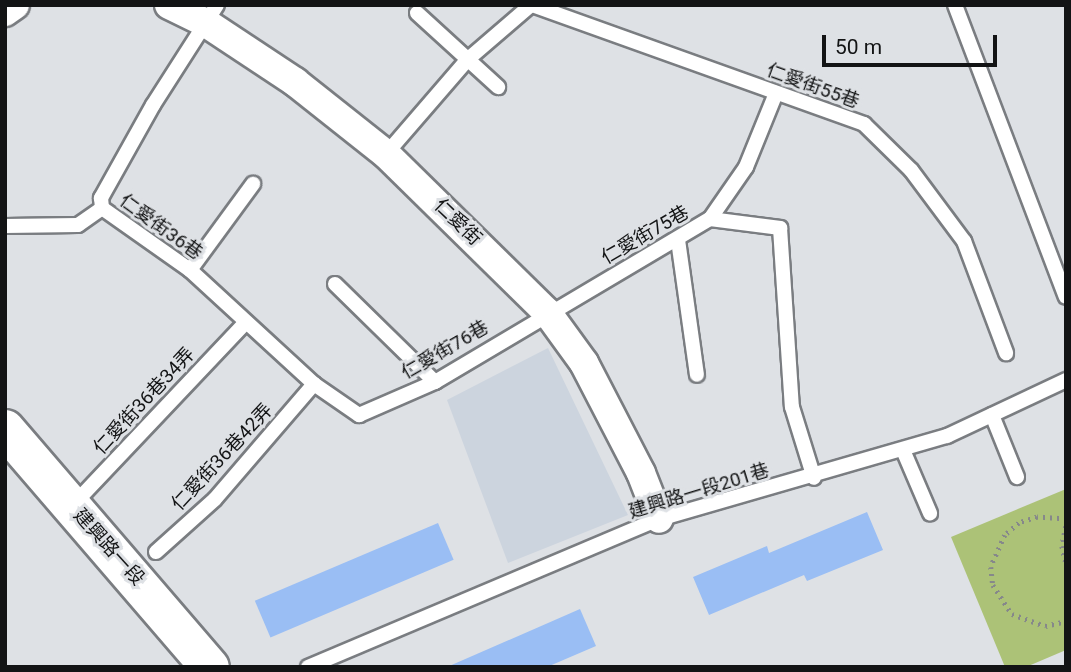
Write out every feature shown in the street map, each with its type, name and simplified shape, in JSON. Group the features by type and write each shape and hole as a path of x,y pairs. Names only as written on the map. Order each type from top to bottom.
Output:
{"street":[{"path":"5,12 15,5"},
{"name":"仁愛街","path":"169,5 211,14 386,154 547,312 584,363 641,473 659,519"},
{"name":"建興路一段","path":"5,429 211,667"}],"lane":[{"name":"仁愛街55巷","path":"386,154 467,60 531,5 864,124 911,170 964,242 1006,353"},
{"path":"955,5 1066,297"},
{"path":"417,13 498,87"},
{"name":"仁愛街36巷","path":"211,14 153,105 102,198 102,208 190,270 314,384 359,415"},
{"name":"仁愛街75巷","path":"547,312 678,240 710,219 746,167 776,93"},
{"path":"190,270 253,184"},
{"path":"5,226 78,225 102,208"},
{"path":"710,219 780,228 792,407 814,478"},
{"path":"678,240 697,375"},
{"path":"335,284 435,382"},
{"name":"仁愛街76巷","path":"359,415 435,382 547,312"},
{"name":"仁愛街36巷34弄","path":"72,506 245,323"},
{"name":"建興路一段201巷","path":"308,667 659,519 814,478 947,436 1066,380"},
{"name":"仁愛街36巷42弄","path":"156,552 215,499 314,384"},
{"path":"992,415 1017,477"},
{"path":"902,450 930,513"}],"path":[{"path":"1066,519 1037,517 1019,523 1005,535 991,567 993,585 1012,614 1045,626 1066,621"},
{"path":"1066,526 1062,546 1066,565"}],"shaded area":[{"path":"548,348 628,515 508,563 447,400"}],"green space":[{"path":"1066,489 1066,650 1026,667 1005,667 951,537"}],"building":[{"path":"867,512 883,550 807,581 804,575 709,615 693,577 767,546 769,553"},
{"path":"438,523 454,560 270,638 255,601"},
{"path":"580,609 596,646 547,667 447,667"}]}
